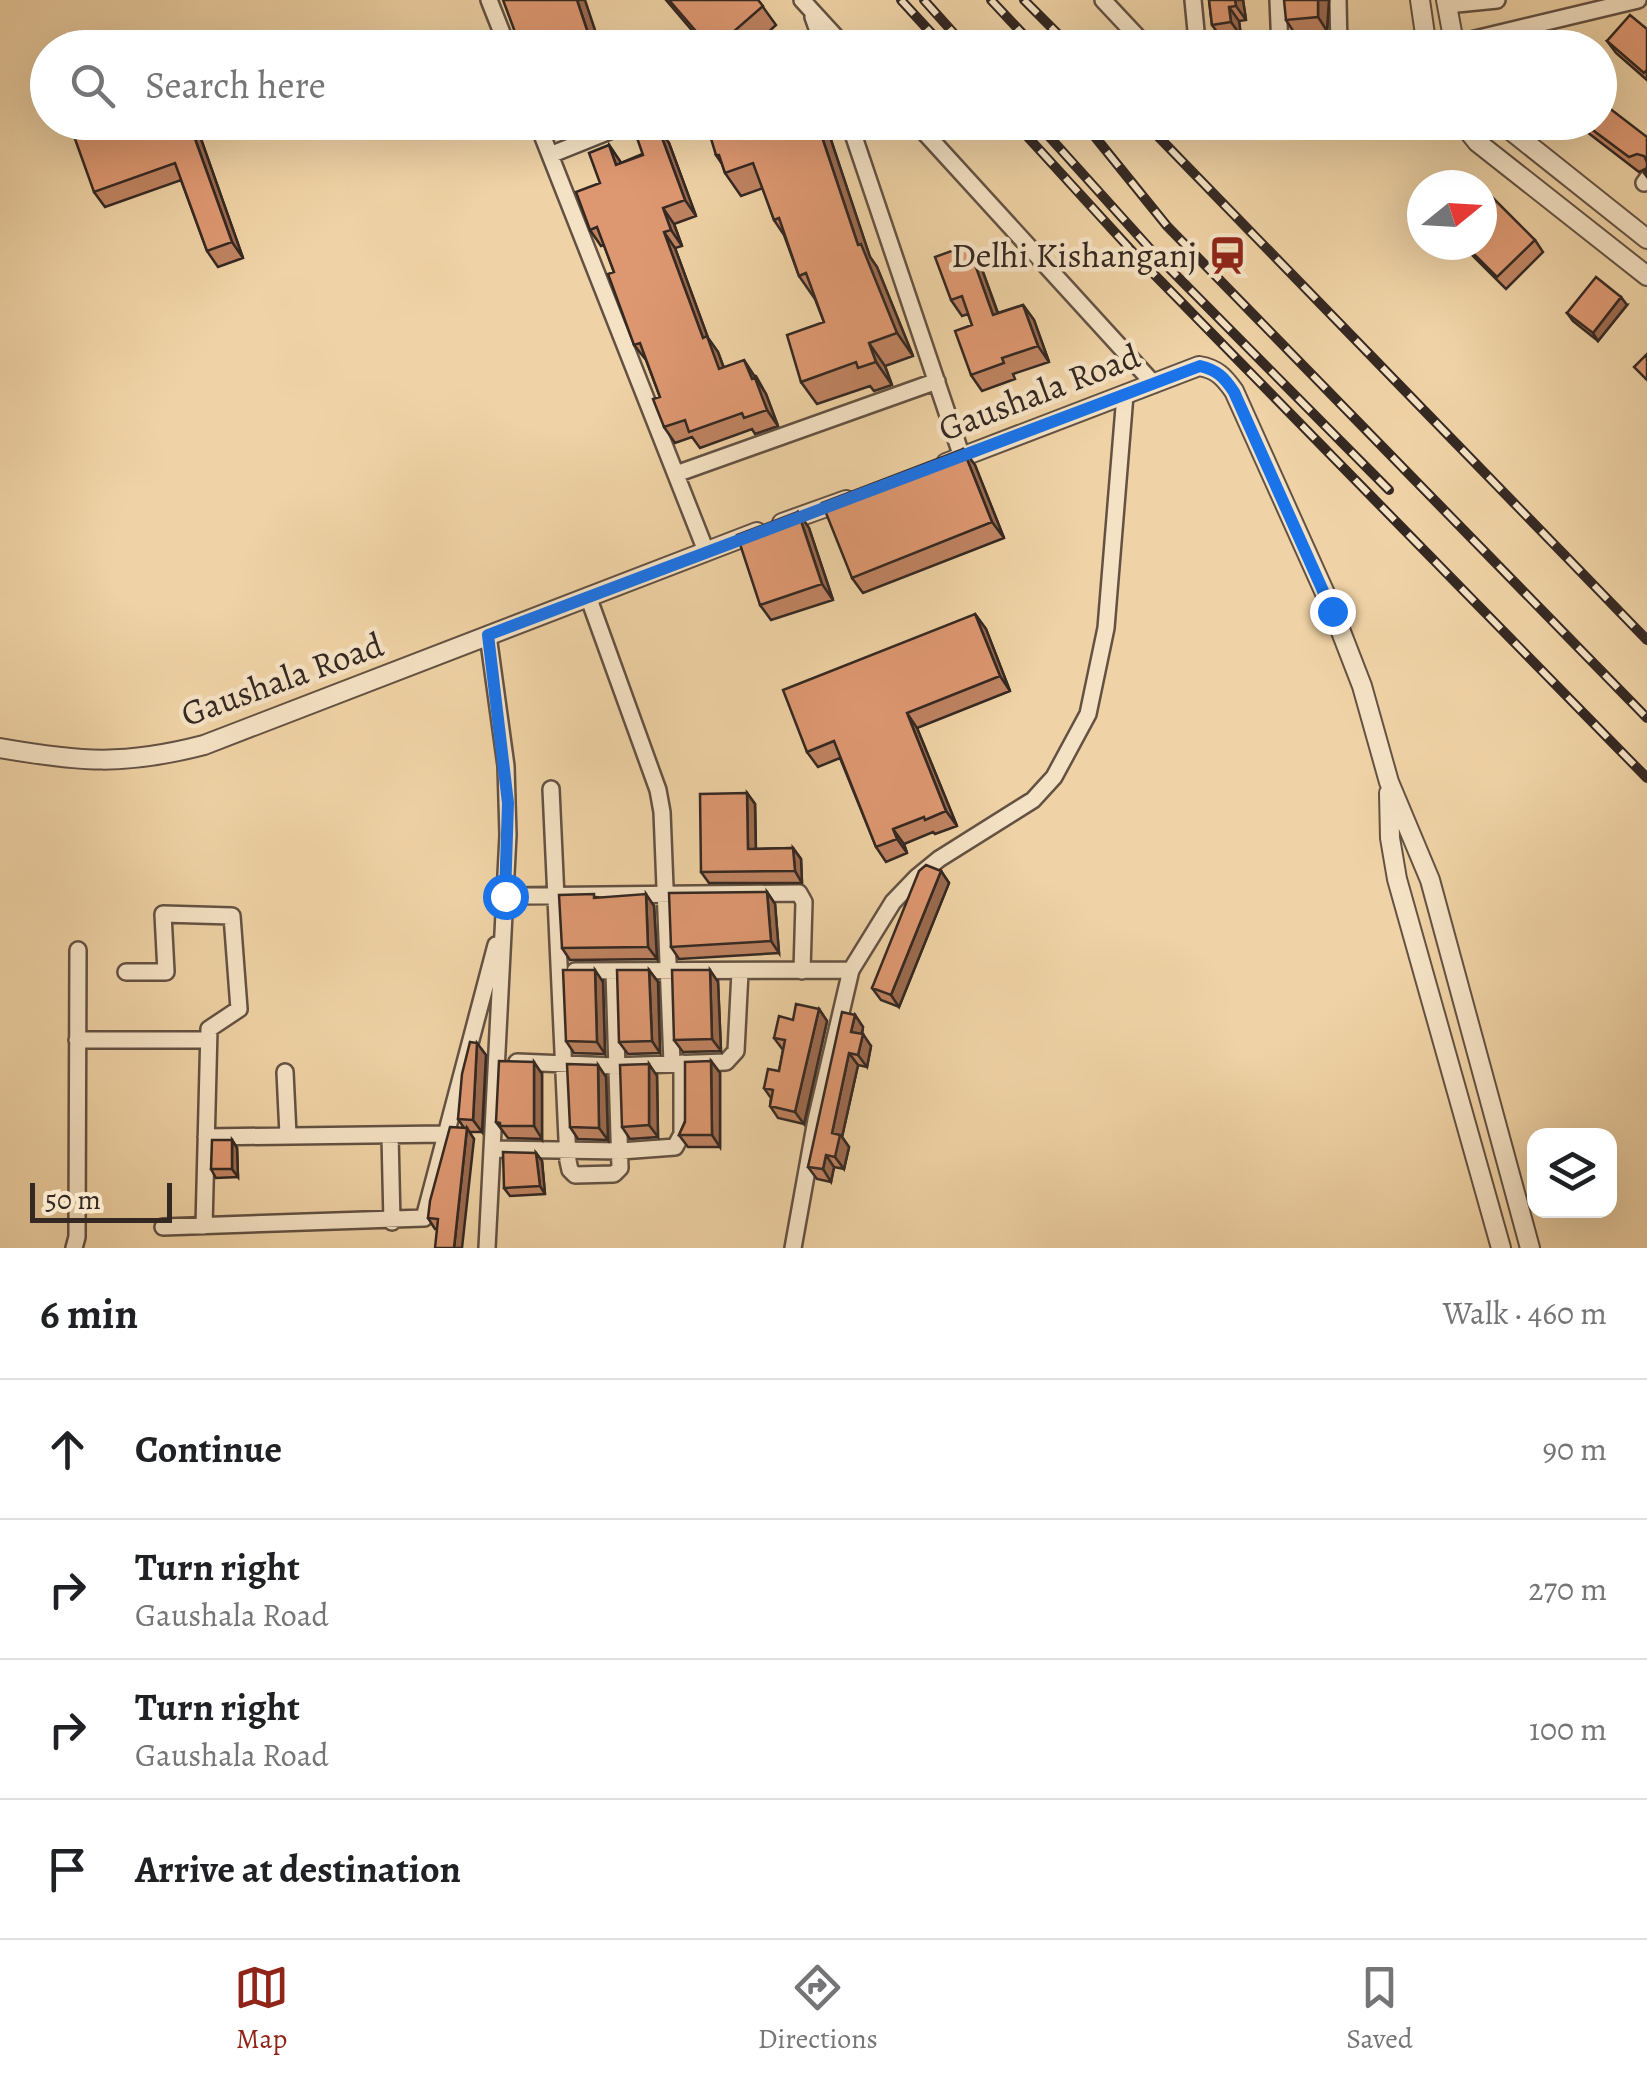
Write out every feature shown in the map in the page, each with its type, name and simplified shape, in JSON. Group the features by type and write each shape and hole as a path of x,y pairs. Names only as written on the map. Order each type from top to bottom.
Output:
{"street":[{"path":"489,0 501,30"},
{"path":"1103,0 1131,30"},
{"path":"1193,0 1196,30"},
{"path":"1278,0 1279,30"},
{"path":"1338,0 1339,30"},
{"path":"1420,0 1424,30"},
{"path":"1451,30 1446,2 1497,0"},
{"path":"1518,30 1638,0"},
{"path":"806,4 817,30"},
{"path":"806,4 830,30"},
{"path":"544,140 706,551"},
{"path":"550,155 587,140"},
{"path":"855,140 962,456"},
{"path":"931,140 1154,384"},
{"path":"1475,140 1647,276"},
{"path":"1523,140 1647,239"},
{"name":"Gaushala Road","path":"926,470 1200,366 1224,377 1319,578 1362,686 1389,782 1430,880 1530,1248"},
{"path":"676,474 937,382"},
{"path":"792,1248 816,1120 851,970 892,902 917,877 1033,800 1054,778 1088,714 1106,628 1124,395"},
{"name":"Gaushala Road","path":"0,748 74,761 162,756 292,714 855,496"},
{"path":"493,1148 666,1150 680,1142 664,831 658,790 588,598"},
{"path":"487,1248 508,803 488,635"},
{"path":"1389,782 1390,838 1397,879 1501,1248"},
{"path":"551,789 568,1149 570,1170 576,1175 614,1174 620,1168 614,971"},
{"path":"505,896 798,893 804,902 802,972"},
{"path":"126,972 166,972 163,914 232,916 240,1009 209,1030 204,1226"},
{"path":"163,1227 424,1218 504,916"},
{"path":"74,1248 78,950"},
{"path":"562,972 851,970"},
{"path":"498,1061 614,1066 726,1062 736,1051 740,972"},
{"path":"77,1040 208,1040"},
{"path":"285,1072 288,1134"},
{"path":"206,1136 445,1134"},
{"path":"390,1135 392,1222"}],"building":[{"path":"503,0 577,0 587,30 514,30"},
{"path":"669,0 758,0 763,6 735,30 695,30"},
{"path":"1209,0 1235,0 1236,6 1229,7 1231,22 1212,25"},
{"path":"1284,0 1318,0 1318,17 1286,20"},
{"path":"1630,15 1647,29 1644,73 1617,50 1617,30"},
{"path":"1617,114 1647,137 1647,162 1637,154 1629,157 1606,140 1617,140"},
{"path":"75,140 195,140 232,242 207,251 175,163 94,192"},
{"path":"638,140 663,140 685,200 663,208 671,230 664,232 703,338 707,336 719,369 744,360 767,410 744,418 742,413 689,432 685,420 664,427 653,399 660,397 640,343 634,345 608,274 614,272 597,227 590,230 576,192 600,183 589,153 609,145 616,165 643,155"},
{"path":"711,140 823,140 858,245 861,244 897,333 869,343 876,362 858,368 856,362 801,382 787,335 824,322 806,273 799,276 779,218 774,220 753,163 725,173"},
{"path":"1497,202 1535,240 1497,277 1480,260 1497,260"},
{"path":"968,245 993,315 1023,305 1038,346 1002,358 1004,363 971,375 955,331 972,325 962,296 951,300 935,257"},
{"path":"1596,277 1621,297 1593,333 1567,313"},
{"path":"1647,354 1647,380 1634,367"},
{"path":"963,449 992,522 852,578 822,503"},
{"path":"798,512 822,584 760,605 737,535"},
{"path":"975,614 1000,676 907,713 946,811 893,829 897,839 876,847 834,741 807,752 783,690"},
{"path":"747,793 748,849 793,848 795,871 701,872 700,794"},
{"path":"926,865 941,871 891,995 872,988 919,871"},
{"path":"767,892 771,941 671,947 669,893"},
{"path":"594,894 594,898 646,894 648,947 562,948 559,895"},
{"path":"563,970 595,970 597,1042 566,1041"},
{"path":"617,970 649,970 652,1041 619,1042"},
{"path":"672,970 710,970 712,1039 674,1040"},
{"path":"796,1004 819,1009 795,1112 770,1106 773,1090 764,1088 768,1069 779,1071 785,1040 774,1038 779,1016 793,1020"},
{"path":"842,1012 855,1015 851,1032 863,1034 858,1055 849,1053 832,1133 840,1135 835,1157 826,1155 823,1169 808,1167"},
{"path":"470,1042 477,1043 473,1120 458,1119"},
{"path":"499,1061 534,1062 534,1126 500,1126 496,1122"},
{"path":"711,1061 712,1135 679,1135 685,1122 685,1062"},
{"path":"567,1064 598,1065 599,1128 570,1127"},
{"path":"649,1064 649,1125 622,1127 620,1065"},
{"path":"450,1127 467,1128 454,1248 435,1248 438,1219 428,1218 430,1201"},
{"path":"212,1140 232,1140 232,1169 211,1169"},
{"path":"503,1152 536,1153 540,1186 504,1188"}],"railway":[{"path":"901,0 928,30"},
{"path":"924,0 951,30"},
{"path":"991,0 1019,30"},
{"path":"1024,0 1054,30"},
{"path":"1030,140 1142,262 1647,778"},
{"path":"1052,140 1153,252 1389,490"},
{"path":"1098,140 1167,226 1647,718"},
{"path":"1161,140 1647,640"}],"place":[{"name":"Delhi Kishanganj","path":"1227,255"}],"route":[{"path":"505,896 506,766 488,635 1200,366 1224,377 1234,392 1332,611"}]}
